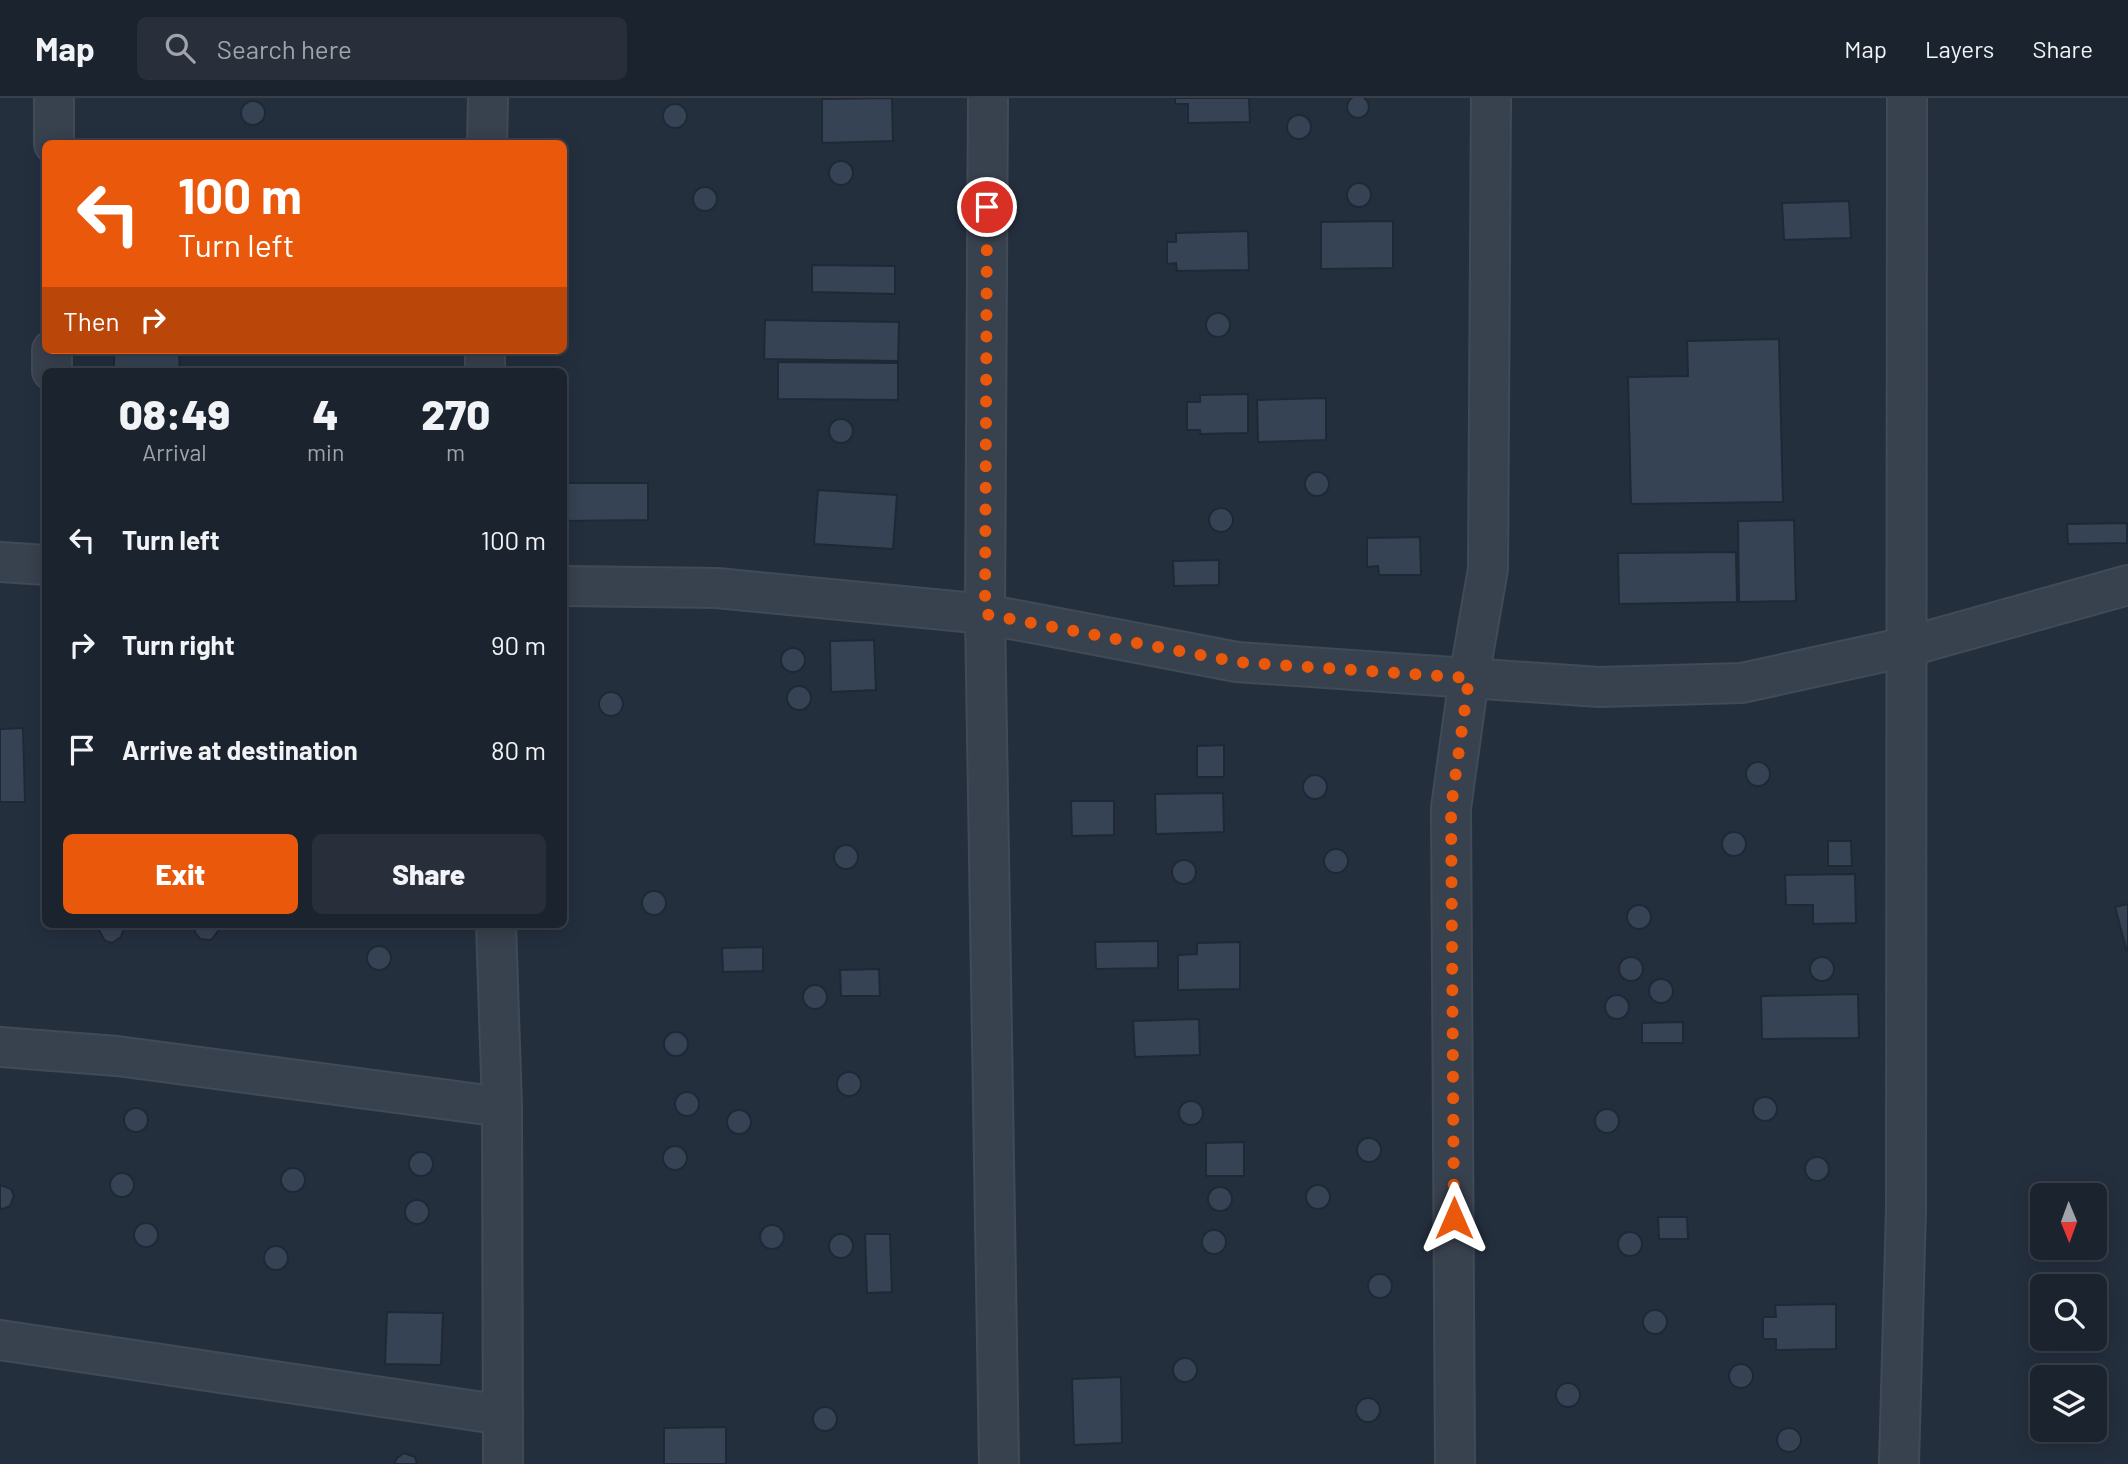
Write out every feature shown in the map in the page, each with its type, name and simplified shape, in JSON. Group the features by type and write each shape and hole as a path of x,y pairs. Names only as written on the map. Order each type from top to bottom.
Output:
{"street":[{"path":"54,98 54,140"},
{"path":"487,140 488,98"},
{"path":"988,98 985,614 999,1464"},
{"path":"1455,1464 1451,808 1469,678 1488,569 1491,98"},
{"path":"1899,1464 1906,1209 1907,98"},
{"path":"0,562 42,565"},
{"path":"567,586 717,588 985,614 1237,662 1599,687 1742,683 1906,647 2128,585"},
{"path":"496,928 502,1107 503,1464"},
{"path":"0,1047 117,1056 502,1107"},
{"path":"0,1340 503,1415"}],"building":[{"path":"1358,96 1366,99 1369,107 1366,115 1358,118 1350,115 1347,107 1350,99"},
{"path":"892,98 893,141 822,143 822,99"},
{"path":"1175,98 1249,98 1250,122 1188,123 1188,104 1175,104"},
{"path":"253,101 261,105 265,113 261,121 253,125 245,121 241,113 245,105"},
{"path":"675,104 683,108 687,116 683,124 675,128 667,124 663,116 667,108"},
{"path":"1299,115 1307,119 1311,127 1307,135 1299,139 1291,135 1287,127 1291,119"},
{"path":"841,161 849,165 853,173 849,181 841,185 833,181 829,173 833,165"},
{"path":"1359,183 1367,187 1371,195 1367,203 1359,207 1351,203 1347,195 1351,187"},
{"path":"705,187 713,191 717,199 713,207 705,211 697,207 693,199 697,191"},
{"path":"1849,201 1851,238 1784,240 1782,203"},
{"path":"1393,221 1393,268 1321,269 1321,222"},
{"path":"1248,231 1249,270 1177,271 1176,263 1167,264 1167,242 1176,242 1176,233"},
{"path":"812,265 895,266 895,294 812,292"},
{"path":"1218,313 1226,317 1230,325 1226,333 1218,337 1210,333 1206,325 1210,317"},
{"path":"765,320 899,322 898,361 764,359"},
{"path":"1779,339 1783,502 1631,504 1628,377 1688,376 1687,341"},
{"path":"114,354 179,354 180,368 114,368"},
{"path":"778,362 898,363 898,400 778,399"},
{"path":"1248,394 1248,433 1200,434 1200,430 1187,430 1187,402 1200,402 1200,395"},
{"path":"1326,398 1326,440 1258,442 1257,400"},
{"path":"841,419 849,423 853,431 849,439 841,443 833,439 829,431 833,423"},
{"path":"1317,472 1325,476 1329,484 1325,492 1317,496 1309,492 1305,484 1309,476"},
{"path":"567,483 648,483 648,520 567,521"},
{"path":"818,490 897,495 893,549 814,544"},
{"path":"1221,508 1229,512 1233,520 1229,528 1221,532 1213,528 1209,520 1213,512"},
{"path":"1794,520 1796,601 1739,602 1738,521"},
{"path":"2127,523 2127,543 2068,544 2067,524"},
{"path":"1420,537 1421,575 1379,575 1378,566 1367,567 1367,538"},
{"path":"1736,552 1737,602 1619,604 1618,553"},
{"path":"1219,560 1219,585 1174,586 1173,561"},
{"path":"874,640 876,690 831,692 830,641"},
{"path":"793,648 801,652 805,660 801,668 793,672 785,668 781,660 785,652"},
{"path":"799,686 807,690 811,698 807,706 799,710 791,706 787,698 791,690"},
{"path":"611,692 619,696 623,704 619,712 611,716 603,712 599,704 603,696"},
{"path":"23,728 25,802 0,802 0,729"},
{"path":"1224,745 1224,777 1197,777 1197,746"},
{"path":"1758,762 1766,766 1770,774 1766,782 1758,786 1750,782 1746,774 1750,766"},
{"path":"1315,775 1323,779 1327,787 1323,795 1315,799 1307,795 1303,787 1307,779"},
{"path":"1223,793 1224,832 1156,834 1155,794"},
{"path":"1071,801 1114,801 1114,835 1072,836"},
{"path":"1734,832 1742,836 1746,844 1742,852 1734,856 1726,852 1722,844 1726,836"},
{"path":"1828,841 1851,841 1852,866 1828,866"},
{"path":"846,845 854,849 858,857 854,865 846,869 838,865 834,857 838,849"},
{"path":"1336,849 1344,853 1348,861 1344,869 1336,873 1328,869 1324,861 1328,853"},
{"path":"1184,860 1192,864 1196,872 1192,880 1184,884 1176,880 1172,872 1176,864"},
{"path":"1855,874 1856,923 1813,924 1813,905 1786,905 1785,875"},
{"path":"654,891 662,895 666,903 662,911 654,915 646,911 642,903 646,895"},
{"path":"2128,904 2128,952 2127,952 2115,907"},
{"path":"1639,905 1647,909 1651,917 1647,925 1639,929 1631,925 1627,917 1631,909"},
{"path":"195,928 218,928 218,931 211,940 200,939"},
{"path":"99,930 123,930 121,937 112,943 105,941"},
{"path":"1158,941 1158,968 1096,969 1095,942"},
{"path":"1240,942 1240,989 1178,990 1178,955 1197,954 1197,943"},
{"path":"379,946 387,950 391,958 387,966 379,970 371,966 367,958 371,950"},
{"path":"763,947 763,971 723,972 722,948"},
{"path":"1631,957 1639,961 1643,969 1639,977 1631,981 1623,977 1619,969 1623,961"},
{"path":"1822,957 1830,961 1834,969 1830,977 1822,981 1814,977 1810,969 1814,961"},
{"path":"879,969 880,996 841,996 840,970"},
{"path":"1661,979 1669,983 1673,991 1669,999 1661,1003 1653,999 1649,991 1653,983"},
{"path":"815,985 823,989 827,997 823,1005 815,1009 807,1005 803,997 807,989"},
{"path":"1858,994 1859,1038 1762,1039 1761,996"},
{"path":"1617,995 1625,999 1629,1007 1625,1015 1617,1019 1609,1015 1605,1007 1609,999"},
{"path":"1199,1019 1200,1055 1135,1057 1133,1021"},
{"path":"1683,1022 1683,1043 1642,1043 1642,1023"},
{"path":"676,1032 684,1036 688,1044 684,1052 676,1056 668,1052 664,1044 668,1036"},
{"path":"849,1072 857,1076 861,1084 857,1092 849,1096 841,1092 837,1084 841,1076"},
{"path":"687,1092 695,1096 699,1104 695,1112 687,1116 679,1112 675,1104 679,1096"},
{"path":"1765,1097 1773,1101 1777,1109 1773,1117 1765,1121 1757,1117 1753,1109 1757,1101"},
{"path":"1191,1101 1199,1105 1203,1113 1199,1121 1191,1125 1183,1121 1179,1113 1183,1105"},
{"path":"136,1108 144,1112 148,1120 144,1128 136,1132 128,1128 124,1120 128,1112"},
{"path":"1607,1109 1615,1113 1619,1121 1615,1129 1607,1133 1599,1129 1595,1121 1599,1113"},
{"path":"739,1110 747,1114 751,1122 747,1130 739,1134 731,1130 727,1122 731,1114"},
{"path":"1369,1138 1377,1142 1381,1150 1377,1158 1369,1162 1361,1158 1357,1150 1361,1142"},
{"path":"1244,1142 1244,1176 1206,1176 1206,1143"},
{"path":"675,1146 683,1150 687,1158 683,1166 675,1170 667,1166 663,1158 667,1150"},
{"path":"421,1152 429,1156 433,1164 429,1172 421,1176 413,1172 409,1164 413,1156"},
{"path":"1817,1157 1825,1161 1829,1169 1825,1177 1817,1181 1809,1177 1805,1169 1809,1161"},
{"path":"293,1168 301,1172 305,1180 301,1188 293,1192 285,1188 281,1180 285,1172"},
{"path":"122,1173 130,1177 134,1185 130,1193 122,1197 114,1193 110,1185 114,1177"},
{"path":"0,1185 11,1189 14,1196 10,1206 3,1209 0,1208"},
{"path":"1318,1185 1326,1189 1330,1197 1326,1205 1318,1209 1310,1205 1306,1197 1310,1189"},
{"path":"1220,1187 1228,1191 1232,1199 1228,1207 1220,1211 1212,1207 1208,1199 1212,1191"},
{"path":"417,1200 425,1204 429,1212 425,1220 417,1224 409,1220 405,1212 409,1204"},
{"path":"1658,1217 1687,1217 1688,1239 1659,1239"},
{"path":"146,1223 154,1227 158,1235 154,1243 146,1247 138,1243 134,1235 138,1227"},
{"path":"772,1225 780,1229 784,1237 780,1245 772,1249 764,1245 760,1237 764,1229"},
{"path":"1214,1230 1222,1234 1226,1242 1222,1250 1214,1254 1206,1250 1202,1242 1206,1234"},
{"path":"1630,1232 1638,1236 1642,1244 1638,1252 1630,1256 1622,1252 1618,1244 1622,1236"},
{"path":"841,1234 849,1238 853,1246 849,1254 841,1258 833,1254 829,1246 833,1238"},
{"path":"865,1234 890,1234 892,1292 867,1293"},
{"path":"276,1246 284,1250 288,1258 284,1266 276,1270 268,1266 264,1258 268,1250"},
{"path":"1380,1274 1388,1278 1392,1286 1388,1294 1380,1298 1372,1294 1368,1286 1372,1278"},
{"path":"1836,1304 1836,1349 1776,1350 1776,1339 1763,1339 1763,1317 1776,1317 1775,1305"},
{"path":"1655,1310 1663,1314 1667,1322 1663,1330 1655,1334 1647,1330 1643,1322 1647,1314"},
{"path":"387,1312 443,1313 441,1365 385,1364"},
{"path":"1185,1358 1193,1362 1197,1370 1193,1378 1185,1382 1177,1378 1173,1370 1177,1362"},
{"path":"1741,1364 1749,1368 1753,1376 1749,1384 1741,1388 1733,1384 1729,1376 1733,1368"},
{"path":"1121,1377 1122,1443 1074,1445 1072,1379"},
{"path":"1568,1383 1576,1387 1580,1395 1576,1403 1568,1407 1560,1403 1556,1395 1560,1387"},
{"path":"1368,1398 1376,1402 1380,1410 1376,1418 1368,1422 1360,1418 1356,1410 1360,1402"},
{"path":"825,1407 833,1411 837,1419 833,1427 825,1431 817,1427 813,1419 817,1411"},
{"path":"726,1427 726,1464 664,1464 664,1428"},
{"path":"1789,1428 1797,1432 1801,1440 1797,1448 1789,1452 1781,1448 1777,1440 1781,1432"},
{"path":"404,1453 415,1457 417,1464 394,1464"}],"route":[{"path":"987,207 985,614 1237,662 1469,678 1451,808 1454,1218"}]}
